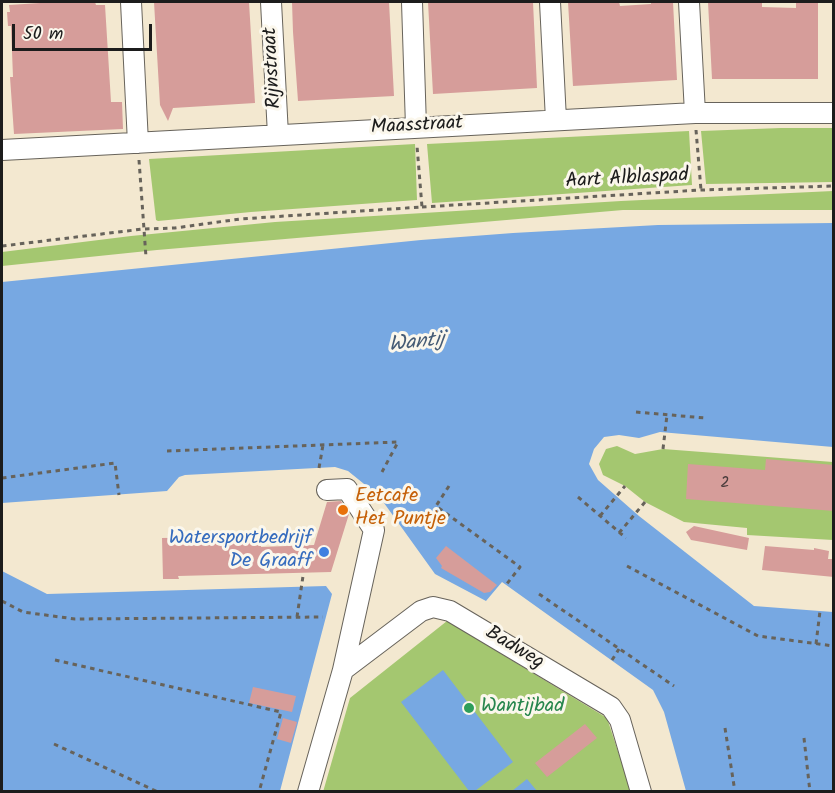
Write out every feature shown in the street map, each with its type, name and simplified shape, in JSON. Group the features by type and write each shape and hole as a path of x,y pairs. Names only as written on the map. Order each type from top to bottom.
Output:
{"street":[{"path":"131,2 138,143"},
{"name":"Rijnstraat","path":"271,2 278,135"},
{"path":"412,2 416,127"},
{"path":"550,2 556,120"},
{"path":"690,2 695,113"},
{"name":"Maasstraat","path":"2,150 695,113 834,113"},
{"path":"308,792 343,670 374,530 347,489 327,490"},
{"name":"Badweg","path":"343,670 421,611 433,607 450,611 612,707 620,720 641,792"}],"path":[{"path":"695,113 701,190"},
{"path":"416,127 422,207"},
{"path":"138,143 146,257"},
{"name":"Aart Alblaspad","path":"2,246 240,219 701,190 834,186"},
{"path":"636,412 705,418"},
{"path":"663,449 667,415"},
{"path":"167,451 398,442 382,472"},
{"path":"319,468 323,445"},
{"path":"2,478 115,463 119,495"},
{"path":"449,486 436,506 520,567 506,585"},
{"path":"600,516 625,486"},
{"path":"578,497 626,538"},
{"path":"619,533 645,502"},
{"path":"627,566 758,636 834,646"},
{"path":"297,617 303,576"},
{"path":"539,594 674,686"},
{"path":"2,601 23,612 75,619 323,617"},
{"path":"816,644 820,611"},
{"path":"612,660 619,649"},
{"path":"55,660 281,711 259,792"},
{"path":"725,728 735,792"},
{"path":"804,738 810,792"},
{"path":"54,744 158,792"}],"green space":[{"path":"833,128 833,182 706,184 701,131"},
{"path":"689,131 692,185 432,203 427,144"},
{"path":"415,144 417,200 156,220 149,159"},
{"path":"833,191 833,210 623,210 157,250 2,266 2,252 131,236 275,222"},
{"path":"617,446 635,454 663,449 833,462 833,540 747,535 747,528 684,522 645,502 625,486 603,475 599,464 606,449"},
{"name":"Wantijbad","path":"447,621 607,718 631,791 323,792 350,698"}],"water":[{"name":"Wantij","path":"833,223 833,447 660,432 639,438 619,435 604,437 594,449 589,464 598,480 639,516 754,606 833,612 833,791 686,791 664,712 653,690 502,582 486,601 435,574 379,496 348,471 335,467 185,475 179,477 167,491 2,503 2,282 421,240 513,233 658,225"},
{"path":"2,571 47,594 326,586 332,594 280,791 2,790"},
{"path":"443,670 513,762 475,791 469,791 401,702"},
{"path":"527,779 537,791 512,791"}],"building":[{"path":"95,2 96,5 105,5 111,102 122,102 123,129 14,134 10,77 13,77 11,26 8,26 7,12 10,12 9,5"},
{"path":"154,2 249,2 255,103 173,108 168,121 160,105"},
{"path":"292,2 389,2 394,96 298,101"},
{"path":"428,2 533,2 537,88 433,94"},
{"path":"568,2 619,2 620,6 673,2 677,80 573,86"},
{"path":"708,2 762,2 762,7 796,8 796,2 818,2 818,79 712,79"},
{"path":"766,459 834,465 834,511 686,499 688,464 765,470"},
{"path":"341,501 349,514 331,572 178,576 179,579 163,579 162,538 261,536 261,547 314,545 327,502"},
{"path":"694,526 749,538 747,550 691,540 686,532"},
{"path":"446,546 497,585 490,592 484,593 441,568 436,558"},
{"path":"765,546 814,550 814,548 829,551 828,559 834,559 834,577 762,570"},
{"path":"253,687 296,696 292,712 249,703"},
{"path":"283,718 297,722 291,743 277,739"},
{"path":"585,724 597,738 547,777 535,763"}],"place":[{"name":"Eetcafe Het Puntje","path":"343,510"},
{"name":"Watersportbedrijf De Graaff","path":"324,552"},
{"name":"Wantijbad","path":"469,708"}]}
